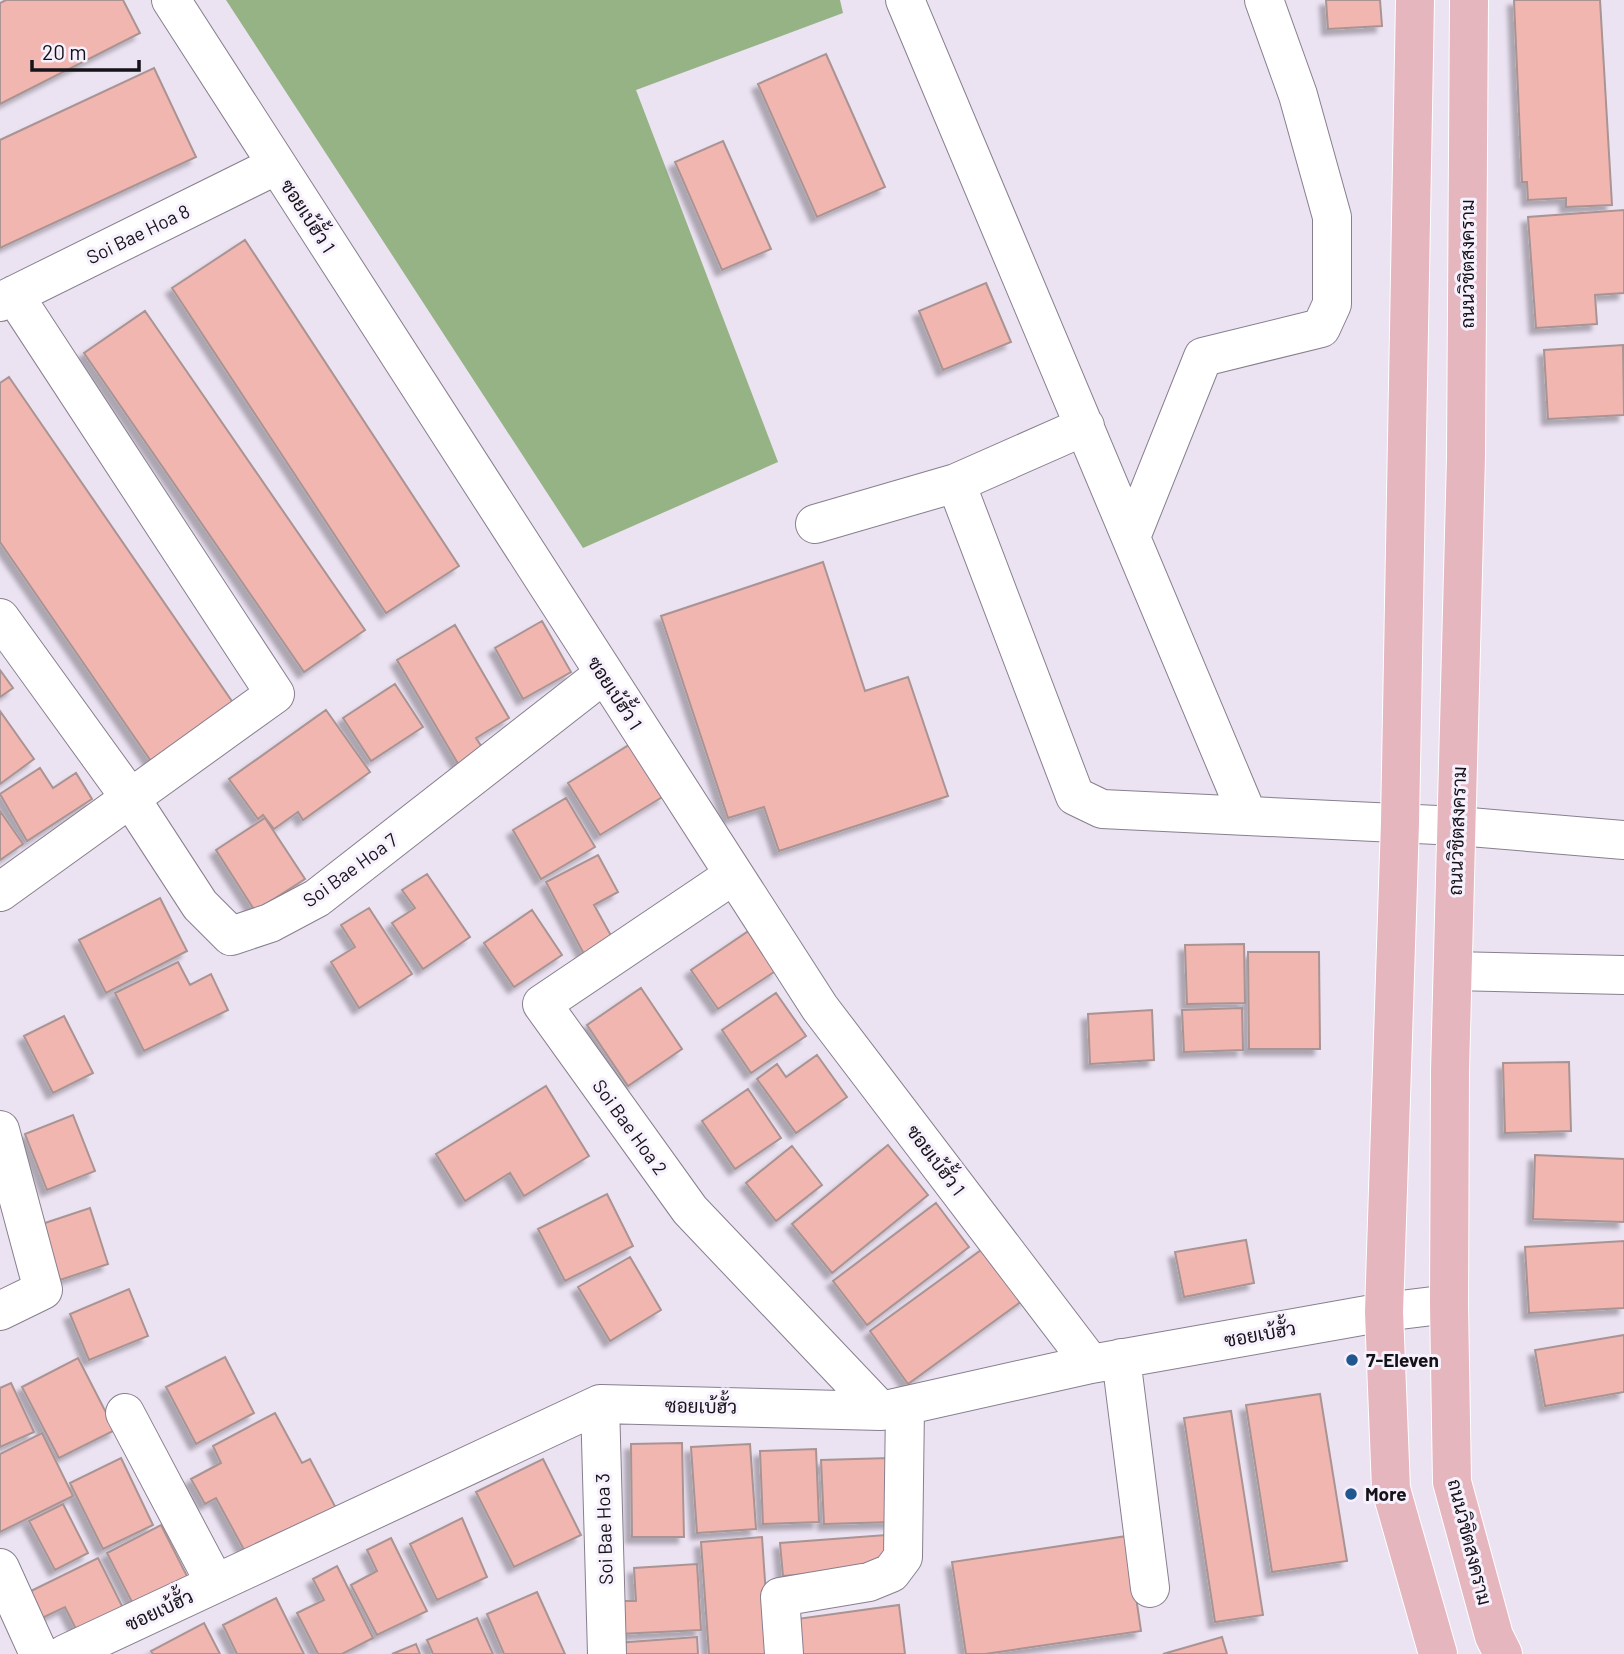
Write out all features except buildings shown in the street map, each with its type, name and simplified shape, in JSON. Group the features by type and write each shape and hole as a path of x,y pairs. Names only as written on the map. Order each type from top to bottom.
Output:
{"main road":[{"path":"1415,0 1400,823 1384,1312 1391,1489 1438,1654"},
{"name":"ถนนวิชิตสงคราม","path":"1469,0 1466,457 1453,971 1449,1304 1452,1482 1494,1636 1503,1654"}],"street":[{"name":"ซอยเบ้ฮั้ว 1","path":"171,0 732,876 820,1008 1106,1361"},
{"path":"905,0 1247,814"},
{"path":"1131,537 1203,357 1321,328 1332,304 1332,216 1298,95 1264,0"},
{"name":"Soi Bae Hoa 8","path":"7,298 275,166"},
{"path":"0,892 275,694 7,298"},
{"path":"816,524 956,483 1085,426"},
{"path":"956,483 1075,796 1102,809 1458,826 1624,840"},
{"name":"Soi Bae Hoa 7","path":"0,618 131,799 200,905 231,936 271,923 317,898 604,674"},
{"name":"Soi Bae Hoa 2","path":"732,876 542,1004 690,1210 893,1408"},
{"path":"1453,971 1624,975"},
{"path":"0,1130 43,1290 0,1311"},
{"name":"ซอยเบ้ฮั้ว","path":"65,1654 600,1404 893,1408 1106,1361 1384,1312 1449,1304"},
{"path":"1106,1361 1150,1588"},
{"name":"Soi Bae Hoa 3","path":"600,1404 607,1654"},
{"path":"784,1654 780,1597 869,1582 891,1573 903,1557 893,1408"},
{"path":"125,1413 215,1583"},
{"path":"0,1568 39,1654"}],"green space":[{"path":"226,0 840,0 843,13 636,90 778,462 583,548"}],"place":[{"name":"7-Eleven","path":"1352,1360"},
{"name":"More","path":"1351,1494"}]}
